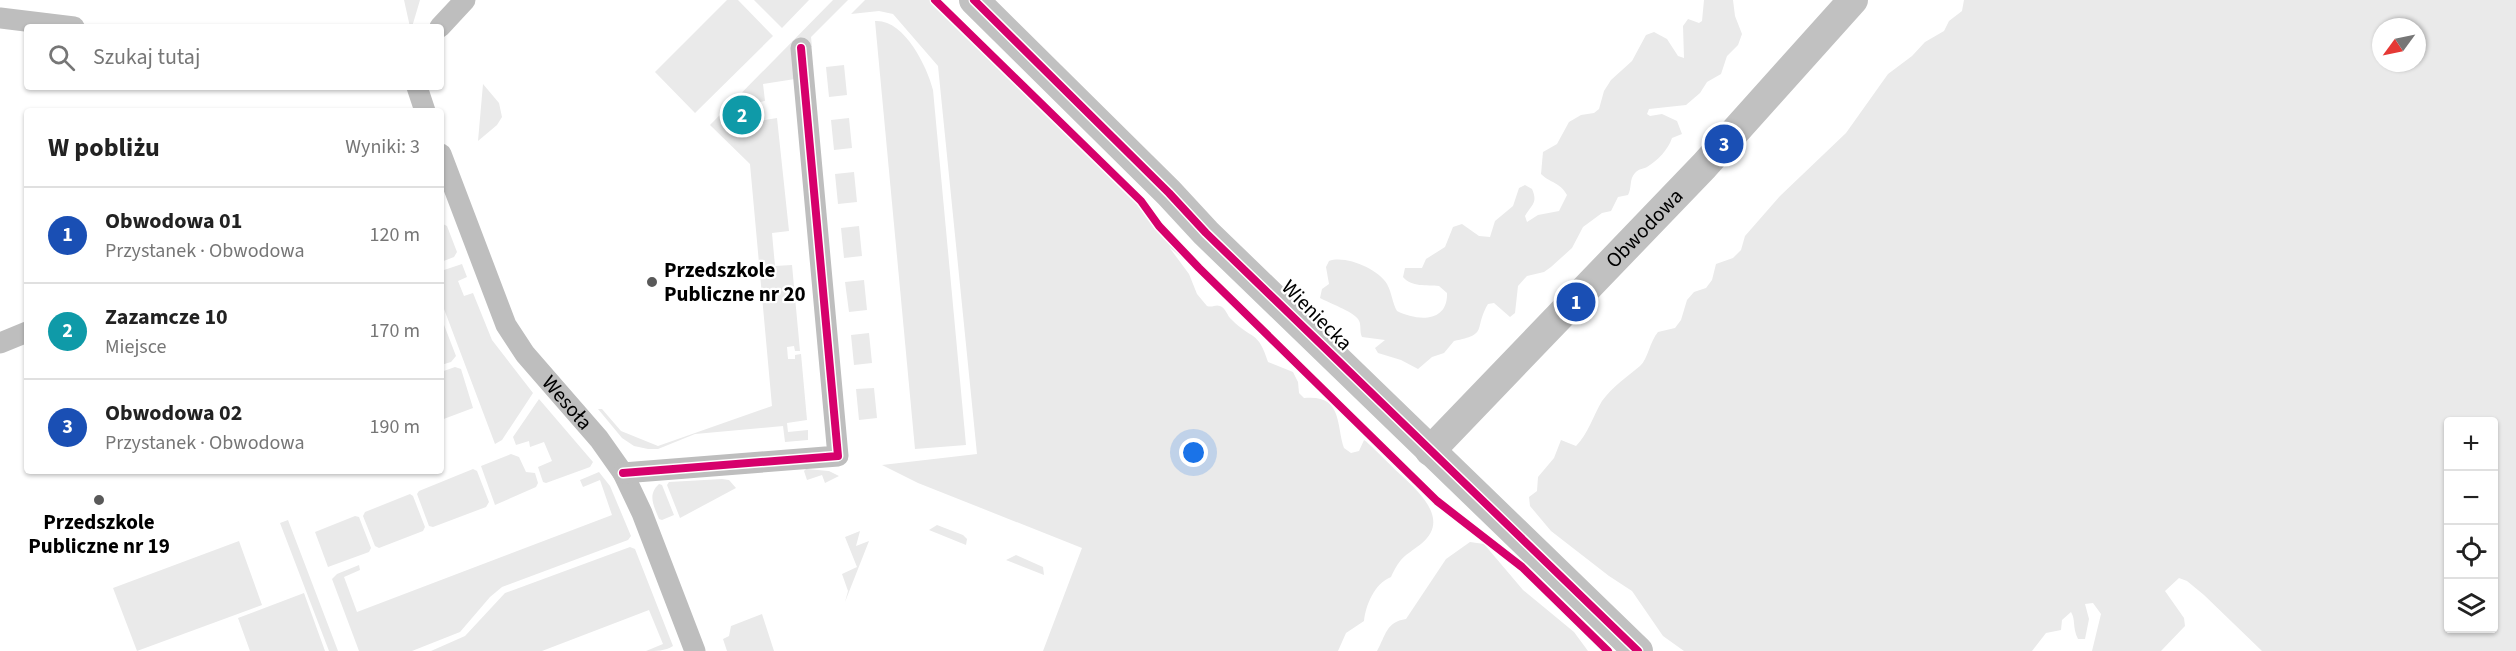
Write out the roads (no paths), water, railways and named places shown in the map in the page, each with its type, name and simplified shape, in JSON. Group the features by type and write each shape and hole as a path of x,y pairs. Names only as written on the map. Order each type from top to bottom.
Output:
{"street":[{"path":"443,24 465,0"},
{"name":"Wieniecka","path":"974,0 1169,193 1206,233 1638,651"},
{"name":"Obwodowa","path":"1430,451 1696,175 1853,0"},
{"path":"0,18 49,24"},
{"path":"623,472 838,456 801,48"},
{"path":"418,90 424,108"},
{"name":"Wesoła","path":"444,162 495,301 512,334 623,472 642,513 695,651"},
{"path":"0,343 24,333"}],"place":[{"name":"Zazamcze 10","path":"742,115"},
{"name":"Obwodowa 02","path":"1724,144"},
{"name":"Przedszkole Publiczne nr 20","path":"652,282"},
{"name":"Obwodowa 01","path":"1576,302"},
{"name":"Przedszkole Publiczne nr 19","path":"99,500"}]}
